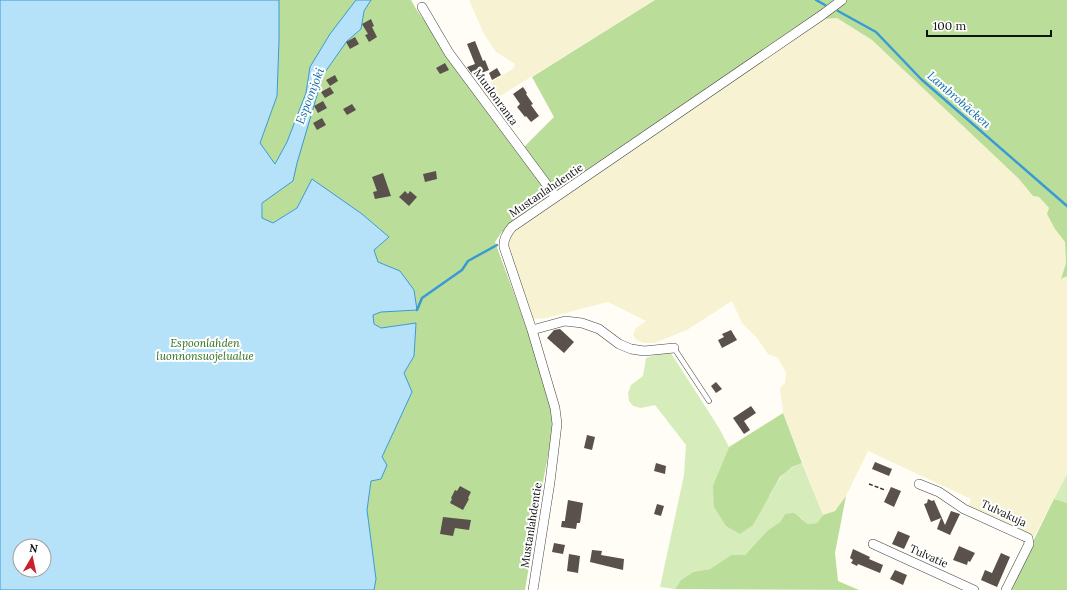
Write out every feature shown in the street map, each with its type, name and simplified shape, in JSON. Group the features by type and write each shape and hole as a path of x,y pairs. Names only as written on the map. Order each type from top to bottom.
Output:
{"street":[{"name":"Mustanlahdentie","path":"533,590 550,482 557,424 555,408 532,330 503,243 507,234 512,227 822,15 841,0"},
{"name":"Muulonranta","path":"422,7 449,53 556,198"},
{"path":"532,330 565,321 582,323 599,329 619,344 631,350 644,351 674,348"},
{"name":"Tulvakuja","path":"919,484 939,492 964,508 1028,538 1029,544 1006,590"},
{"name":"Tulvatie","path":"873,544 974,590"}],"lane":[{"path":"674,348 709,401"}],"path":[{"path":"869,484 885,490"}],"shaded area":[{"path":"469,0 655,0 489,103 480,89 514,68 515,64 496,52 484,34"},
{"path":"837,18 872,40 1019,179 1033,196 1039,197 1049,208 1055,229 1065,242 1066,263 1061,278 1067,276 1067,474 1034,537 968,507 971,499 868,451 846,496 835,511 823,515 783,413 780,388 785,383 786,373 778,358 768,354 757,338 742,323 732,301 687,330 654,343 644,343 636,340 633,334 636,328 646,321 608,302 546,318 533,319 508,246 510,236 515,231 824,19"}],"green space":[{"path":"279,0 356,0 345,15 323,75 347,41 361,29 364,11 371,0 411,0 517,151 525,146 554,117 532,77 655,0 1067,0 1067,276 1061,279 1066,263 1065,242 1055,229 1047,214 1049,208 1039,197 1033,196 1019,179 872,40 837,18 824,19 819,12 570,181 516,220 501,233 495,242 530,337 552,408 552,434 525,590 374,590 376,579 367,510 371,481 381,479 382,457 412,392 404,373 414,356 416,323 381,328 374,324 373,315 381,312 400,271 378,262 374,250 389,237 362,214 312,180 297,208 273,223 262,218 263,195 260,143 277,96"},
{"path":"669,350 719,428 729,447 713,485 770,496 782,476 790,469 802,463 823,515 817,523 808,524 801,518 785,514 780,522 768,530 745,555 731,555 710,569 693,572 681,580 675,589 660,587 684,475 686,445 655,405 641,408 633,406 629,401 628,393 631,385 643,376 646,358"},
{"path":"783,413 802,463 792,467 780,477 753,525 740,534 726,526 714,507 713,485 729,447"},
{"path":"1067,474 1067,503 1054,499"},
{"path":"846,496 835,553 838,581 859,590 675,589 681,580 693,572 710,569 731,555 745,555 768,530 780,522 785,514 794,513 808,524 817,523 823,515 835,511"},
{"path":"1054,499 1067,503 1067,590 1009,590"}],"water":[{"name":"Espoonlahden luonnonsuojelualue","path":"0,0 279,0 277,96 260,143 275,164 287,142 306,93 310,67 330,34 356,0 371,0 364,11 361,29 347,41 323,75 293,181 262,203 262,218 273,223 297,208 312,179 362,214 389,237 374,250 378,262 400,271 414,290 417,310 381,312 373,315 374,324 381,328 416,323 414,356 404,373 412,392 382,457 387,465 381,479 371,481 367,510 376,579 374,590 0,590"}],"building":[{"path":"371,19 374,26 372,27 377,37 369,42 365,35 368,34 362,24"},
{"path":"355,37 359,44 350,49 346,42"},
{"path":"475,41 483,61 485,60 489,70 479,74 478,72 472,74 467,67 475,64 467,44"},
{"path":"445,63 449,70 440,74 436,68"},
{"path":"497,68 501,75 492,80 489,73"},
{"path":"335,75 338,81 330,86 326,80"},
{"path":"330,87 334,93 325,98 321,92"},
{"path":"523,87 533,104 531,105 539,116 531,122 517,107 520,104 513,94"},
{"path":"323,101 327,108 318,113 314,106"},
{"path":"352,104 356,110 347,115 343,109"},
{"path":"322,118 326,125 317,130 313,123"},
{"path":"436,171 437,179 425,182 423,174"},
{"path":"383,173 391,196 375,199 373,192 377,191 372,177"},
{"path":"405,191 408,194 410,191 417,197 409,206 399,197"},
{"path":"560,329 574,342 564,353 547,338 554,330"},
{"path":"731,330 737,340 722,348 718,340 724,337 722,334"},
{"path":"716,382 722,389 716,393 711,386"},
{"path":"751,406 756,413 744,421 750,430 744,434 733,418"},
{"path":"587,435 595,437 592,450 584,448"},
{"path":"875,462 892,469 889,476 872,469"},
{"path":"656,463 666,466 665,474 654,471"},
{"path":"460,486 471,492 463,510 450,503 455,490 457,491"},
{"path":"891,487 901,491 894,507 884,502"},
{"path":"928,499 932,501 934,500 945,525 951,511 960,514 950,535 937,529 941,518 931,522 924,504 927,503"},
{"path":"568,500 583,503 580,523 577,523 576,529 561,527 562,521 565,521"},
{"path":"657,504 664,506 661,516 654,514"},
{"path":"443,517 471,520 469,530 455,528 453,536 440,534"},
{"path":"898,531 910,536 904,549 892,544"},
{"path":"554,543 565,545 563,554 552,552"},
{"path":"959,546 975,553 970,562 968,561 967,565 953,560"},
{"path":"853,549 870,557 869,559 883,565 880,573 858,564 857,566 851,563 853,560 850,558"},
{"path":"592,550 602,551 601,555 624,559 623,570 590,562"},
{"path":"1001,553 1010,557 997,587 981,580 985,570 992,573"},
{"path":"569,554 580,556 578,573 567,571"},
{"path":"895,570 907,575 903,585 890,579"}],"waterway":[{"name":"Lambrobäcken","path":"816,0 825,5"},
{"name":"Lambrobäcken","path":"838,11 876,32 921,79 1067,206"},
{"path":"417,310 422,298 462,270 468,261 497,245"}],"water label":[{"name":"Espoonjoki","path":"310,96"}]}
